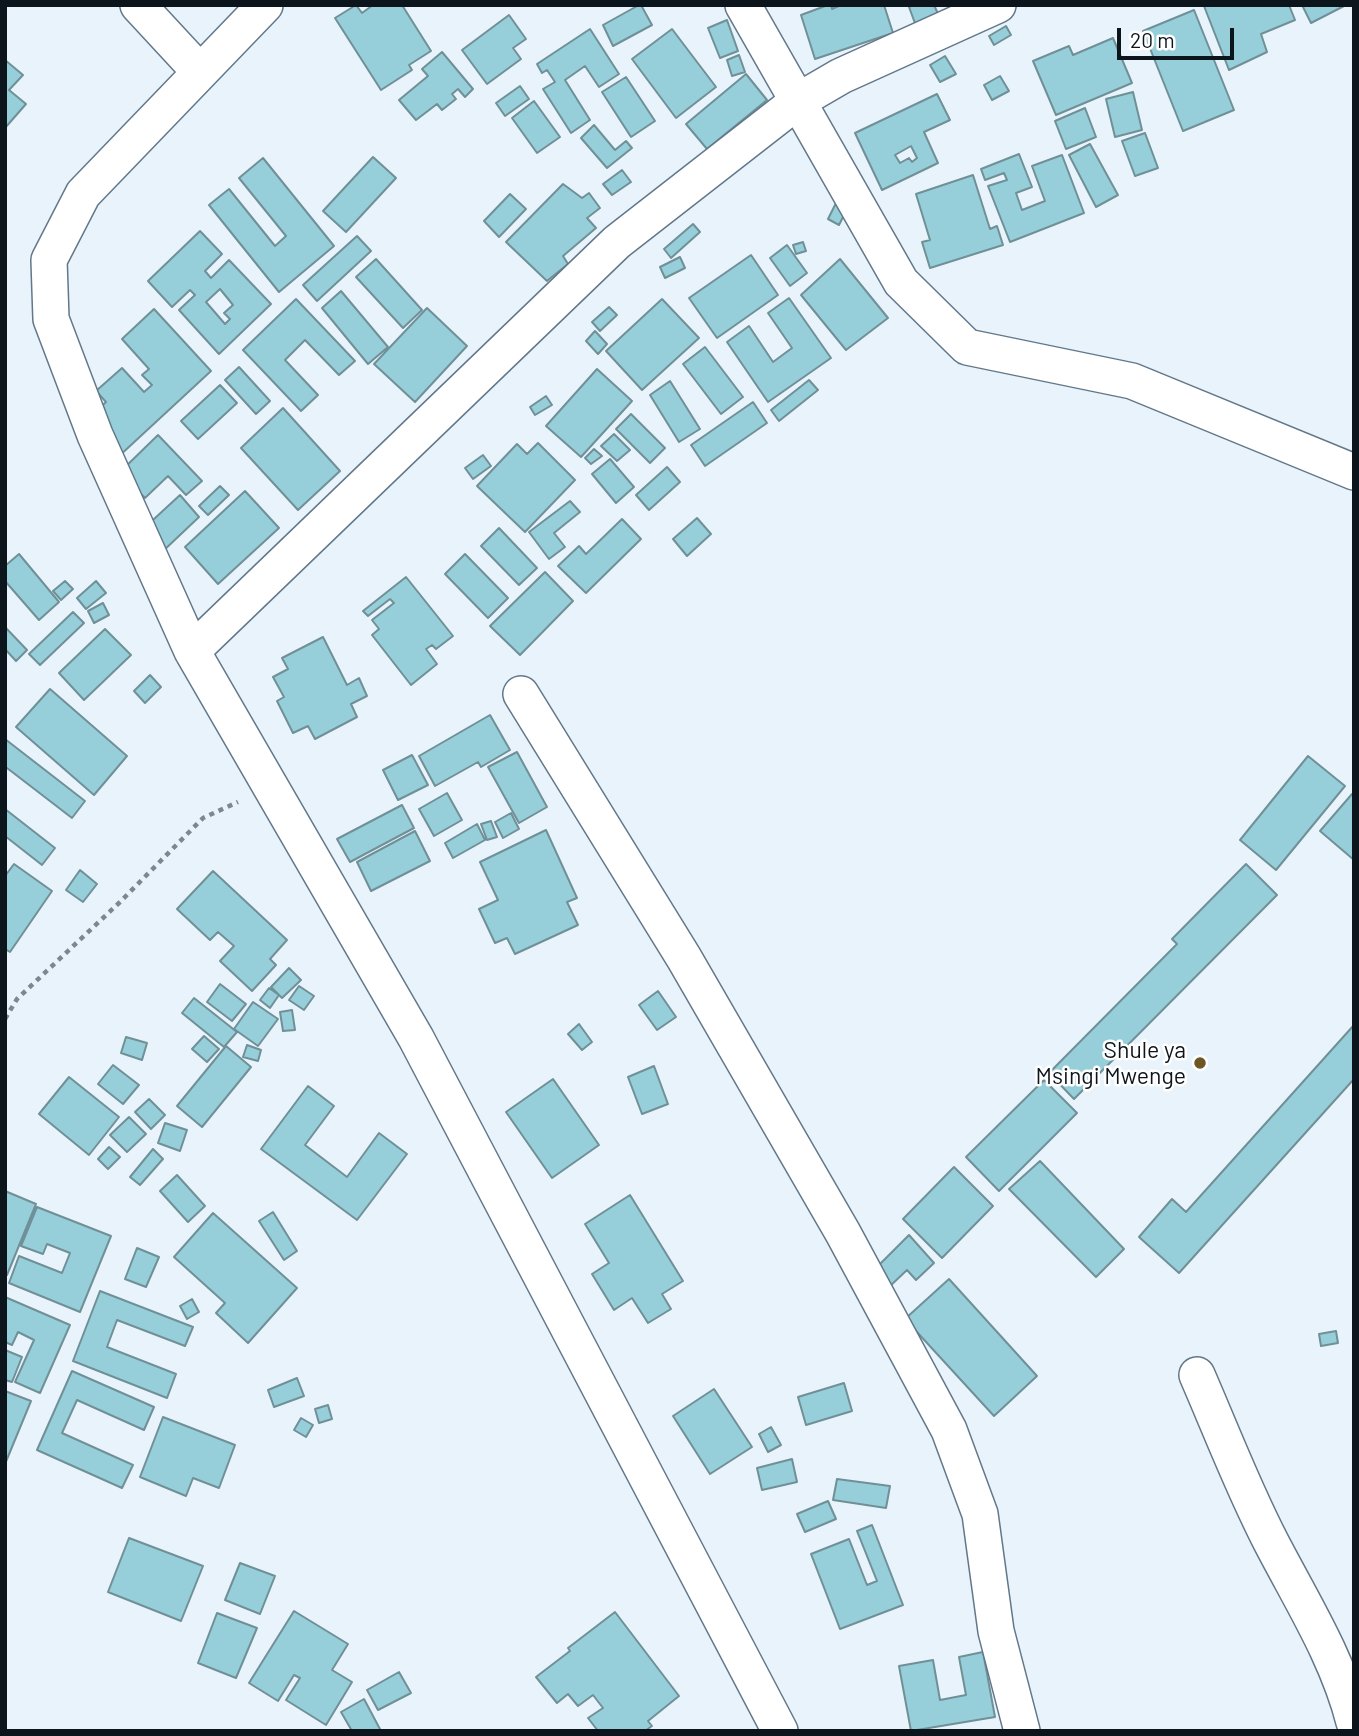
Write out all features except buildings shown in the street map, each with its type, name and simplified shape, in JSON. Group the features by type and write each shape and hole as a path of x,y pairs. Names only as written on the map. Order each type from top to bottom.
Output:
{"street":[{"path":"138,5 200,72"},
{"path":"265,5 83,194 49,260 51,319 95,435 192,651 416,1038 780,1731"},
{"path":"743,5 901,282 967,347 1132,382 1354,472"},
{"path":"192,651 617,243 799,102 841,76 998,5"},
{"path":"521,694 684,958 843,1233 949,1430 980,1514 996,1631 1022,1731"},
{"path":"1196,1375 1270,1540 1308,1610 1348,1698 1354,1722"}],"path":[{"path":"5,1019 17,999 120,902 203,818 271,788"}],"place":[{"name":"Shule ya Msingi Mwenge","path":"1200,1063"}]}
